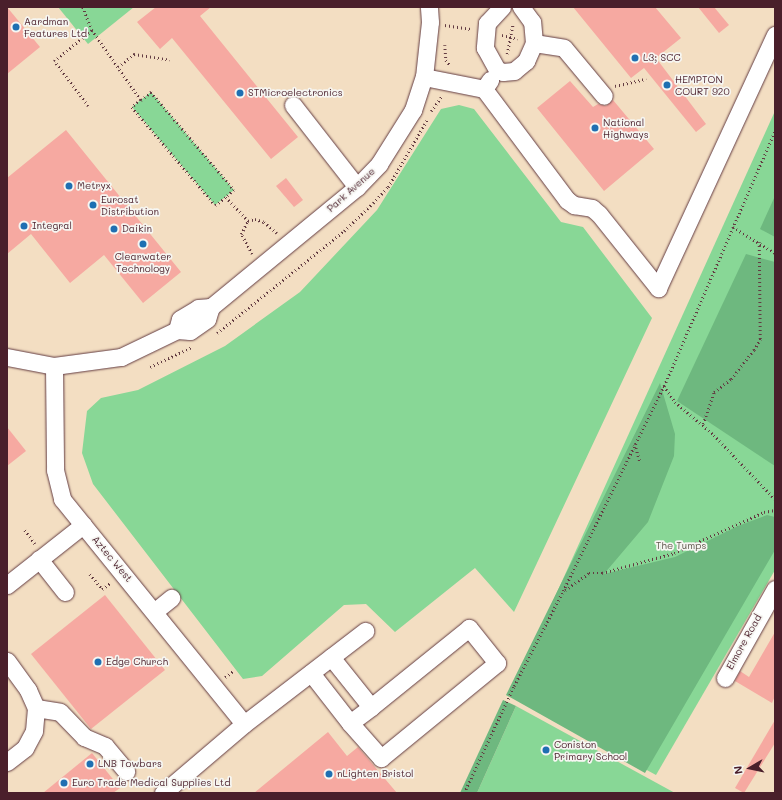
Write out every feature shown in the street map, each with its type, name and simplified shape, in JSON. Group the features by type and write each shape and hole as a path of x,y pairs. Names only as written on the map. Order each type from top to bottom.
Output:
{"street":[{"name":"Park Avenue","path":"7,357 54,366 121,357 177,330 190,331 207,319 211,307 357,186 379,164 413,110 424,77 430,22 429,7"},
{"path":"500,71 485,48 487,22 502,7"},
{"path":"484,89 500,71 514,71 526,61 534,42 532,22 521,7"},
{"path":"424,77 484,89 567,200 574,205 592,208 599,214 658,288 775,35"},
{"path":"534,42 564,48 604,96"},
{"path":"293,105 357,186"},
{"name":"Aztec West","path":"54,366 54,470 62,499 156,612 244,724"},
{"path":"7,585 83,525"},
{"path":"39,559 65,592"},
{"name":"Elmore Road","path":"725,678 769,610 775,589"},
{"path":"156,612 172,598"},
{"path":"311,673 350,723 381,758 497,663 469,628 350,723"},
{"path":"163,793 244,724 365,631"},
{"path":"331,657 371,706"},
{"path":"7,661 28,690 36,708 34,731 25,748 7,762"},
{"path":"36,708 60,712 84,737 105,746 126,771"}],"path":[{"path":"83,7 92,30 142,100"},
{"path":"500,71 513,22"},
{"path":"88,106 54,60 92,30"},
{"path":"118,67 134,54 170,60"},
{"path":"604,96 615,86 646,79"},
{"path":"151,92 234,190 226,197 215,205 132,107 151,92"},
{"path":"464,793 514,686 563,592 664,386 775,131"},
{"path":"226,197 248,221"},
{"path":"261,266 244,244 241,234 248,221 255,219 264,222 286,245"},
{"path":"733,227 775,253"},
{"path":"702,424 714,392 731,379 754,350 760,339 759,242"},
{"path":"664,386 675,402 702,424 775,499"},
{"path":"636,444 640,462"},
{"path":"563,592 589,573 602,573 674,553 764,512 775,510"},
{"path":"90,574 102,589 111,582"}],"green space":[{"path":"58,7 134,7 88,44"},
{"path":"151,92 234,190 215,205 132,107"},
{"path":"459,105 474,109 561,222 583,227 652,318 514,612 475,568 395,632 366,604 344,605 262,676 243,679 93,484 82,453 87,411 101,398 138,390 225,346 300,292 377,210 441,109"},
{"name":"The Tumps","path":"775,111 775,570 656,775 510,696"},
{"path":"775,196 775,237 760,229"},
{"path":"746,254 775,262 775,466 677,401"},
{"path":"660,383 675,434 674,456 648,522 604,574 675,557 738,526 767,515 775,517 775,550 645,773 506,695"},
{"path":"503,700 516,706 477,793 460,793"},
{"name":"Coniston Primary School","path":"516,706 675,793 477,793"}],"building":[{"name":"Aardman Features Ltd","path":"7,7 40,47 7,74"},
{"name":"STMicroelectronics","path":"156,7 211,7 200,16 298,137 271,159 172,38 160,49 137,22"},
{"name":"L3; SCC","path":"573,7 655,7 681,38 656,58 706,124 696,132 644,68 631,78"},
{"path":"698,7 714,7 729,25 719,33"},
{"name":"National Highways","path":"570,81 593,107 598,104 606,106 613,100 654,149 604,191 537,108"},
{"path":"66,130 181,272 143,303 104,255 70,283 31,234 7,254 7,178"},
{"path":"286,178 303,200 294,207 276,186"},
{"path":"7,427 26,451 7,466"},
{"name":"Edge Church","path":"105,595 165,670 91,729 31,654"},
{"path":"775,632 775,696 772,703 735,681 740,671 749,677"},
{"path":"775,720 775,743 744,793 735,788"},
{"name":"nLighten Bristol","path":"328,732 347,756 358,747 397,793 254,793"},
{"name":"LNB Towbars","path":"92,753 120,788 113,793 43,793"}],"place":[{"name":"Aardman Features Ltd","path":"16,27"},
{"name":"L3; SCC","path":"635,58"},
{"name":"HEMPTON COURT 920","path":"667,85"},
{"name":"STMicroelectronics","path":"240,93"},
{"name":"National Highways","path":"595,128"},
{"name":"Metryx","path":"69,186"},
{"name":"Eurosat Distribution","path":"93,205"},
{"name":"Integral","path":"24,226"},
{"name":"Daikin","path":"114,229"},
{"name":"Clearwater Technology","path":"143,244"},
{"name":"Edge Church","path":"98,662"},
{"name":"Coniston Primary School","path":"546,750"},
{"name":"LNB Towbars","path":"90,764"},
{"name":"nLighten Bristol","path":"329,774"},
{"name":"Euro Trade Medical Supplies Ltd","path":"64,783"}]}
